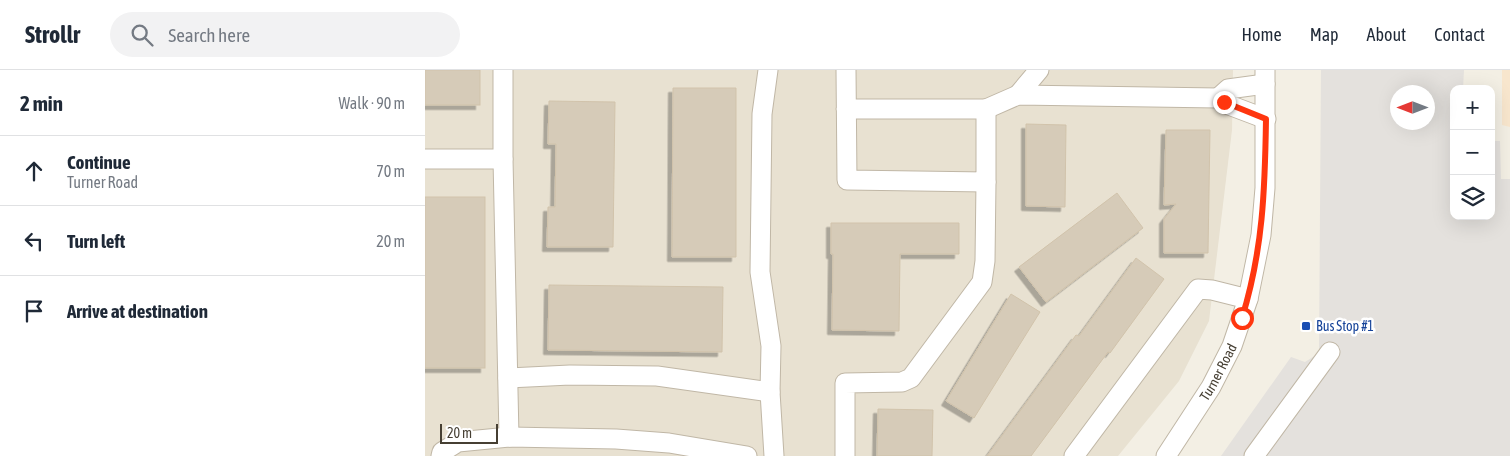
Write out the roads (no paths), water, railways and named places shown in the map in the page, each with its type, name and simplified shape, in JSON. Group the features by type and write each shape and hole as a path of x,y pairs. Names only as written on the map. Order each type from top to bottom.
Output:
{"street":[{"path":"503,70 509,437"},
{"path":"768,70 762,114 760,272 771,346 770,392 774,456"},
{"path":"846,70 847,180 986,182"},
{"path":"1018,95 1039,70"},
{"path":"1218,98 1228,90 1265,77"},
{"name":"Turner Road","path":"1165,456 1211,387 1232,346 1248,299 1261,235 1265,188 1265,77"},
{"path":"846,109 986,109 1018,95 1218,98 1229,106 1266,119"},
{"path":"845,456 845,383 902,382 911,378 981,282 985,261 986,109"},
{"path":"425,159 503,159"},
{"path":"1074,456 1198,289 1211,290 1248,299"},
{"path":"1254,456 1330,352"},
{"path":"508,378 570,375 657,376 770,392"},
{"path":"441,456 442,452 459,442 509,437 616,439 660,442 747,456"}],"place":[{"name":"Bus Stop #1","path":"1306,326"}]}
